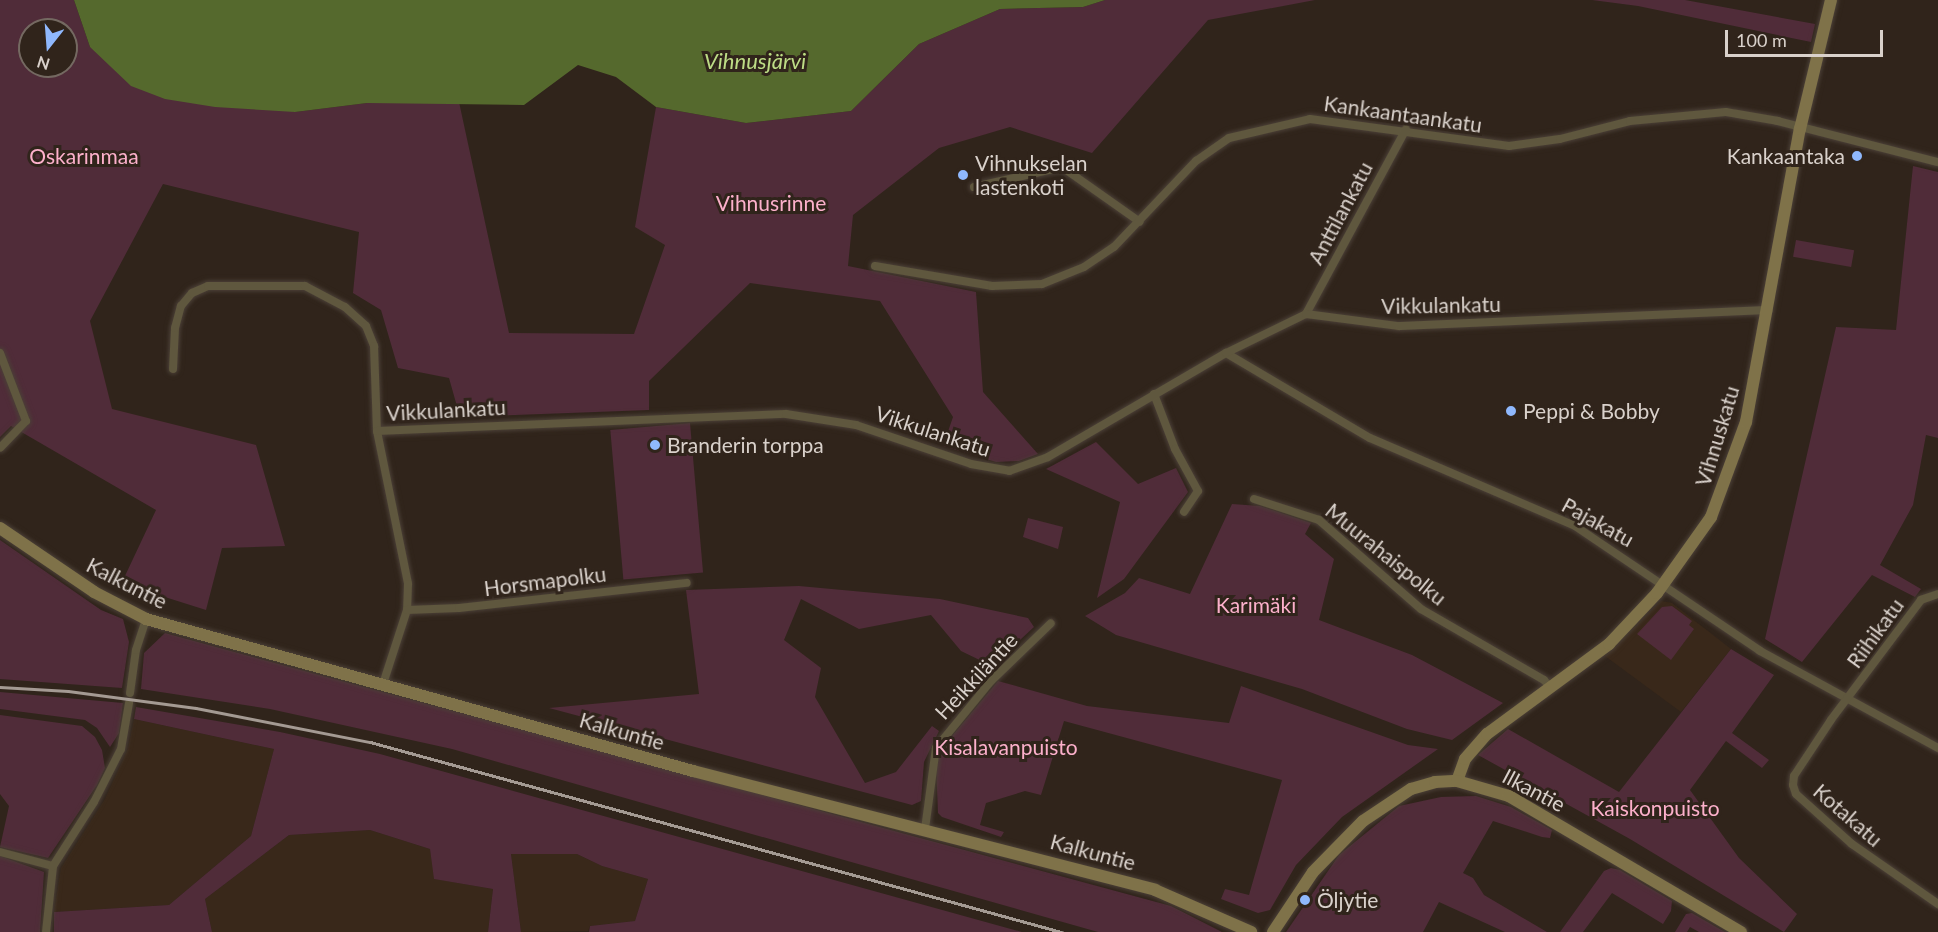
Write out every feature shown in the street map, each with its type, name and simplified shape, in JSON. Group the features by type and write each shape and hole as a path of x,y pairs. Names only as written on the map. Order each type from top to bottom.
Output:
{"street":[{"name":"Vihnuskatu","path":"1457,781 1465,759 1475,745 1610,644 1663,584 1711,517 1731,470 1746,422 1800,129 1831,0"},
{"name":"Kankaantaankatu","path":"875,266 992,286 1042,284 1084,267 1140,222 1196,161 1228,138 1310,119 1406,129 1509,146 1682,115 1726,112 1938,162"},
{"name":"Anttilankatu","path":"1306,314 1406,129"},
{"path":"974,187 1062,167 1140,222"},
{"path":"173,369 175,328 182,306 192,293 208,286 305,286 345,307 366,326 374,346 377,431"},
{"name":"Vikkulankatu","path":"383,684 406,610 408,584 377,431 786,414 856,425 971,464 1009,471 1048,458 1226,353 1306,314 1398,326 1768,310"},
{"path":"0,353 26,421 0,448"},
{"name":"Pajakatu","path":"1226,353 1370,438 1575,526 1760,651 1846,701 1938,748"},
{"path":"1154,394 1175,449 1198,491 1184,512"},
{"name":"Muurahaispolku","path":"1254,499 1319,520 1421,609 1544,680 1550,687"},
{"name":"Kalkuntie","path":"0,528 94,592 146,619 693,771 1155,890 1251,932"},
{"name":"Horsmapolku","path":"406,610 459,608 687,583"},
{"name":"Riihikatu","path":"1846,701 1921,600 1938,594"},
{"path":"130,693 136,650 146,619"},
{"name":"Heikkiläntie","path":"925,829 936,748 991,681 1051,623"},
{"name":"Kotakatu","path":"1846,701 1794,776 1796,794 1886,870 1938,904"},
{"path":"46,932 52,866 94,802 121,749 129,703"},
{"name":"Ilkantie","path":"1273,932 1312,872 1363,821 1411,789 1435,782 1457,781 1509,796 1741,932"},
{"path":"0,852 52,866"}],"shaded area":[{"path":"1661,601 1672,603 1731,649 1681,712 1605,656"},
{"path":"134,719 274,749 251,836 169,905 54,912 61,868 105,799 128,749"},
{"path":"370,830 430,849 435,879 493,889 488,932 212,932 205,899 289,835"},
{"path":"511,854 577,854 602,866 648,879 635,921 590,926 588,931 521,932"}],"green space":[{"path":"0,0 74,0 90,47 295,112 367,103 459,102 509,333 634,334 665,245 635,227 656,107 746,123 851,111 919,44 1000,9 1083,7 1105,0 1315,0 1208,20 1092,153 1010,127 939,148 853,215 848,266 976,292 983,392 1038,454 1019,461 996,462 943,446 953,417 880,301 750,283 649,381 649,410 460,417 449,378 398,368 381,310 353,293 359,232 163,184 90,321 112,409 256,445 285,546 222,548 206,610 149,592 124,578 156,510 11,426 0,437"},
{"path":"1592,0 1685,0 1815,24 1811,42 1638,6"},
{"path":"1913,166 1938,172 1938,438 1926,435 1913,505 1880,565 1921,589 1915,597 1872,575 1802,662 1765,639 1836,327 1896,330"},
{"path":"1796,240 1854,250 1851,267 1793,257"},
{"path":"690,423 703,572 623,579 610,430"},
{"path":"1096,442 1138,484 1176,468 1188,492 1124,579 1097,598 1120,502 1046,469"},
{"name":"Karimäki","path":"1232,504 1260,506 1311,523 1305,534 1334,559 1319,620 1412,655 1503,703 1452,740 1407,729 1302,689 1116,635 1085,616 1125,593 1139,578 1190,594"},
{"path":"1028,518 1063,527 1058,549 1023,537"},
{"path":"0,540 101,610 123,619 129,642 122,688 0,679"},
{"path":"799,586 940,599 1028,618 1034,627 992,666 961,651 931,615 859,629 801,599 784,640 821,668 815,697 865,783 896,772 932,726 939,731 924,762 921,801 912,805 549,708 699,694 686,590"},
{"path":"1672,606 1692,621 1689,625 1694,629 1671,660 1637,634 1662,607"},
{"path":"165,633 1171,906 1222,932 1098,932 452,749 270,709 141,689 144,653"},
{"name":"Kaiskonpuisto","path":"1731,649 1774,675 1732,733 1769,760 1762,768 1726,741 1690,790 1739,858 1797,914 1784,932 1630,839 1478,755 1508,729 1619,792"},
{"name":"Kisalavanpuisto","path":"998,681 1087,706 1229,723 1241,686 1408,745 1438,749 1342,817 1296,865 1270,910 1258,913 1221,899 1225,889 1249,895 1282,780 1064,721 1041,795 1025,791 986,803 980,825 1004,832 1001,837 942,817 938,813 936,764 947,742"},
{"path":"0,692 123,703 119,733 110,747 97,728 85,720 0,709"},
{"path":"136,707 280,732 380,754 1022,932 589,932 590,926 635,921 648,879 602,866 577,854 511,854 521,932 488,932 493,889 434,879 430,849 370,830 289,835 205,899 212,932 54,932 54,912 169,905 251,836 274,749 134,719"},
{"path":"0,715 82,726 95,737 102,750 105,768 97,785 48,858 0,847 9,806 0,794"},
{"path":"1476,796 1511,807 1552,830 1550,838 1542,837 1493,821 1463,873 1473,878 1484,895 1547,932 1505,932 1439,902 1423,932 1286,932 1339,855 1399,806 1441,797"},
{"path":"0,856 44,872 40,932 0,932"},
{"path":"1611,868 1620,870 1672,901 1671,911 1663,924 1612,893 1583,932 1560,932 1604,871"},
{"path":"1692,913 1725,932 1699,932 1690,927 1687,932 1675,932 1686,914"}],"water":[{"name":"Vihnusjärvi","path":"74,0 1105,0 1083,7 1000,9 919,44 851,111 746,123 656,107 616,77 578,65 524,105 367,103 295,112 215,107 165,99 131,86 90,47"}],"railway":[{"path":"0,687 68,691 196,708 370,742 1061,932"}],"place":[{"name":"Kankaantaka","path":"1857,156"},
{"name":"Vihnukselan lastenkoti","path":"963,175"},
{"name":"Peppi & Bobby","path":"1511,411"},
{"name":"Branderin torppa","path":"655,445"},
{"name":"Öljytie","path":"1305,900"}],"park label":[{"name":"Oskarinmaa","path":"84,156"},
{"name":"Vihnusrinne","path":"771,203"}]}
